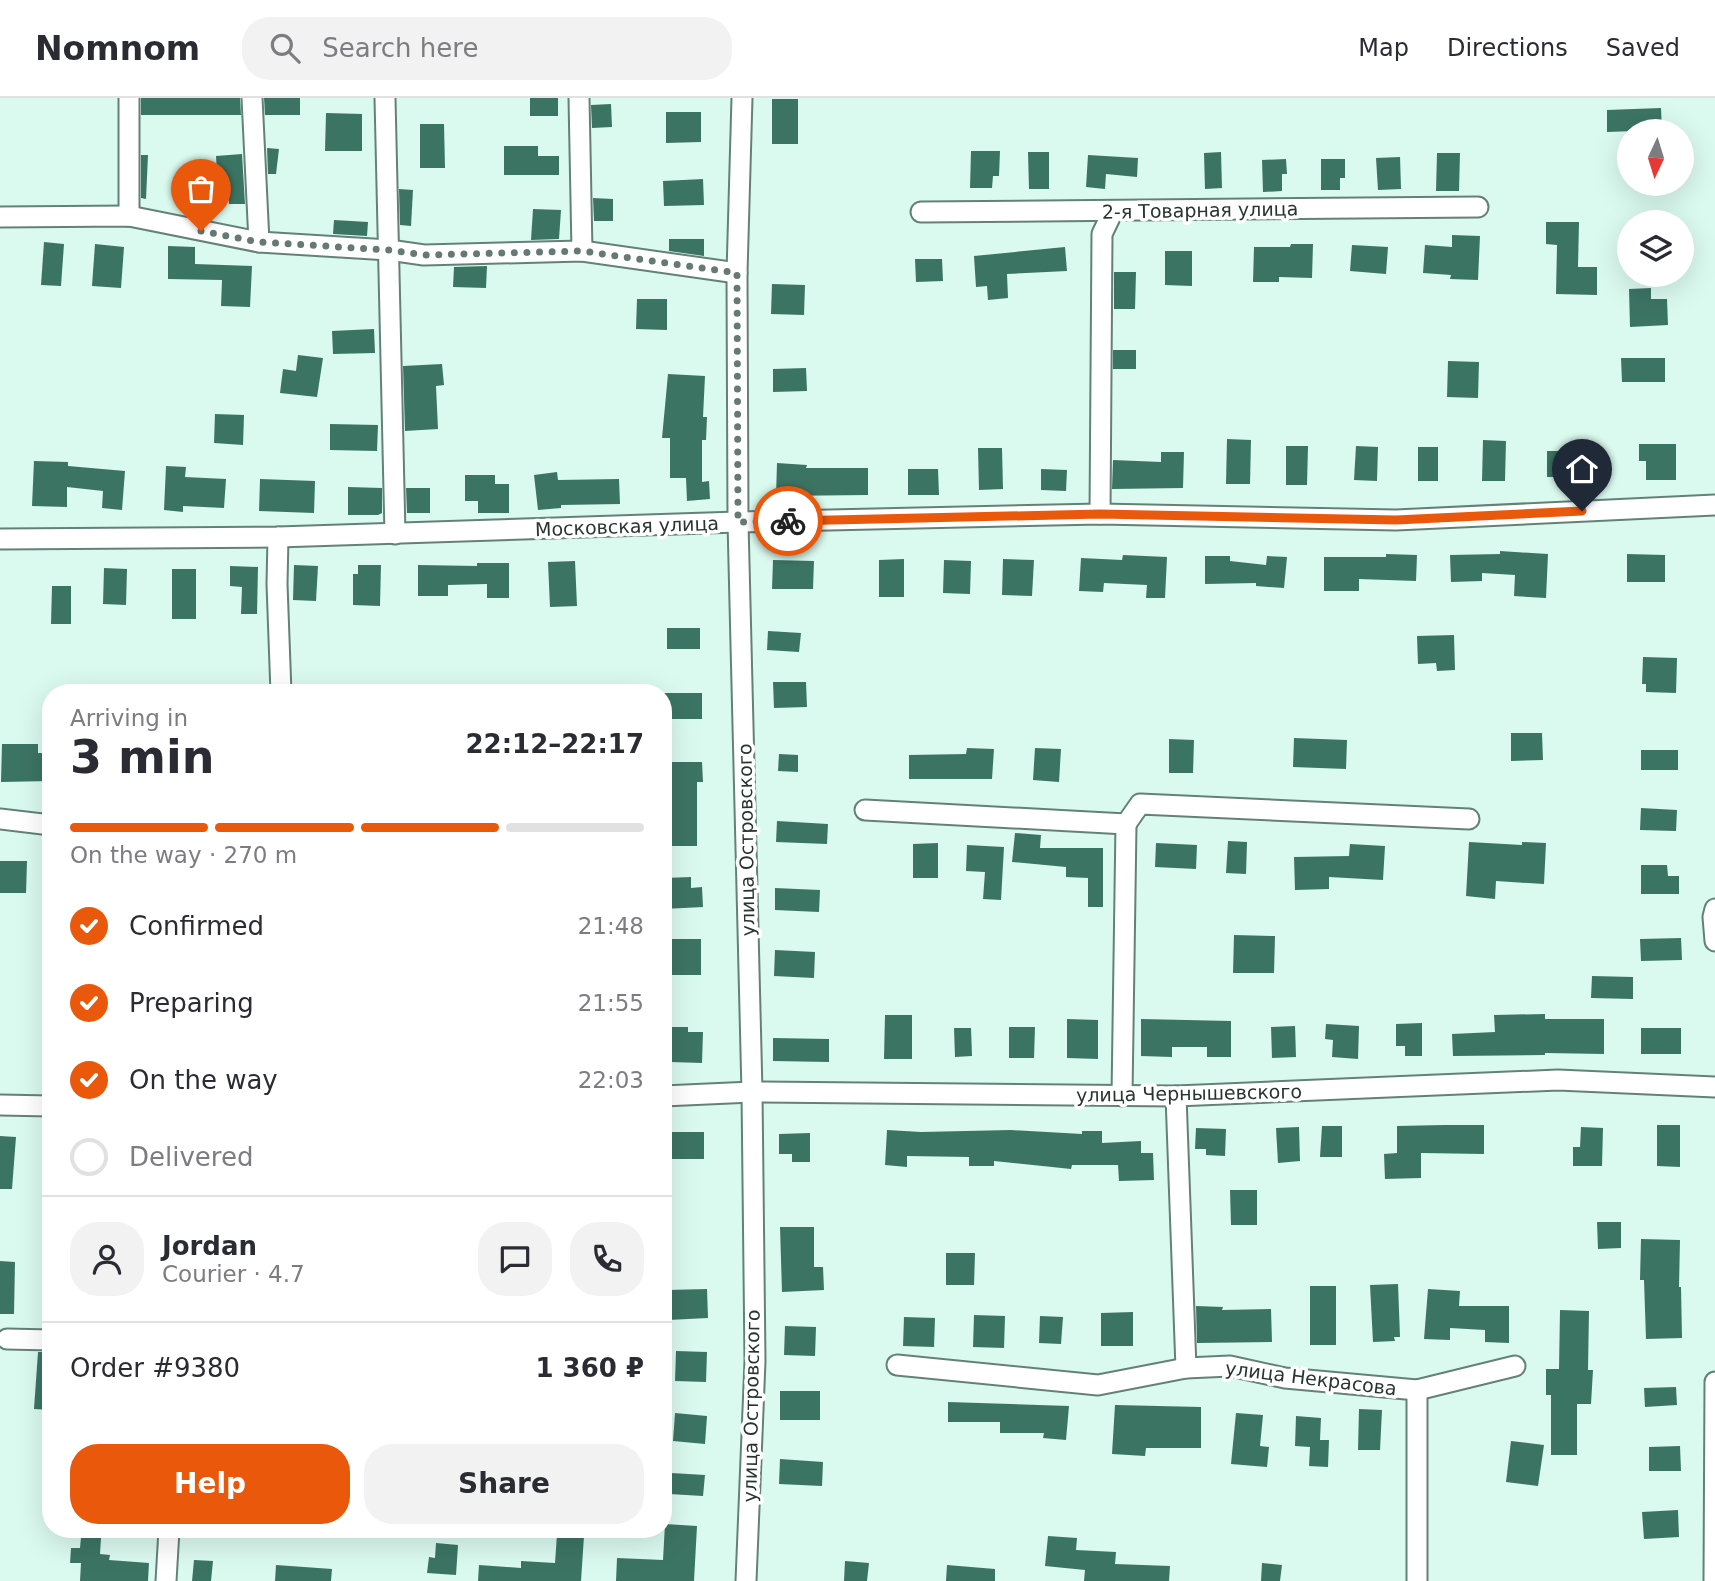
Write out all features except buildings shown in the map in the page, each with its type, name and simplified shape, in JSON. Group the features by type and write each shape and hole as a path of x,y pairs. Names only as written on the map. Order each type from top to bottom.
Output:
{"street":[{"path":"129,98 129,216"},
{"path":"252,98 259,242"},
{"path":"385,98 395,534"},
{"path":"579,98 582,251"},
{"name":"улица Островского","path":"742,98 737,273 738,522 752,1092 755,1361 746,1581"},
{"name":"2-я Товарная улица","path":"921,212 1478,207"},
{"path":"1100,514 1102,234 1113,211"},
{"path":"0,217 129,216 259,242 389,250 424,255 582,251 737,273"},
{"name":"Московская улица","path":"0,539 278,537 738,522 1100,514 1396,520 1715,505"},
{"path":"278,537 281,684"},
{"path":"1122,1096 1126,824 1140,803 1469,819"},
{"path":"865,810 1126,824"},
{"path":"0,819 42,824"},
{"path":"1715,909 1715,941"},
{"name":"улица Чернышевского","path":"672,1096 752,1092 1176,1096 1558,1080 1715,1087"},
{"path":"1176,1096 1185,1368"},
{"path":"0,1105 42,1106"},
{"path":"7,1339 42,1340"},
{"name":"улица Некрасова","path":"897,1365 1098,1385 1185,1368 1230,1366 1285,1378 1417,1390 1515,1366"},
{"path":"1714,1581 1715,1381"},
{"path":"1417,1390 1417,1581"},
{"path":"166,1581 169,1538"}],"way so far":[{"path":"201,231 259,242 389,250 424,255 582,251 737,273 738,522 788,521"}],"route":[{"path":"788,521 1100,514 1396,520 1582,511"}]}
